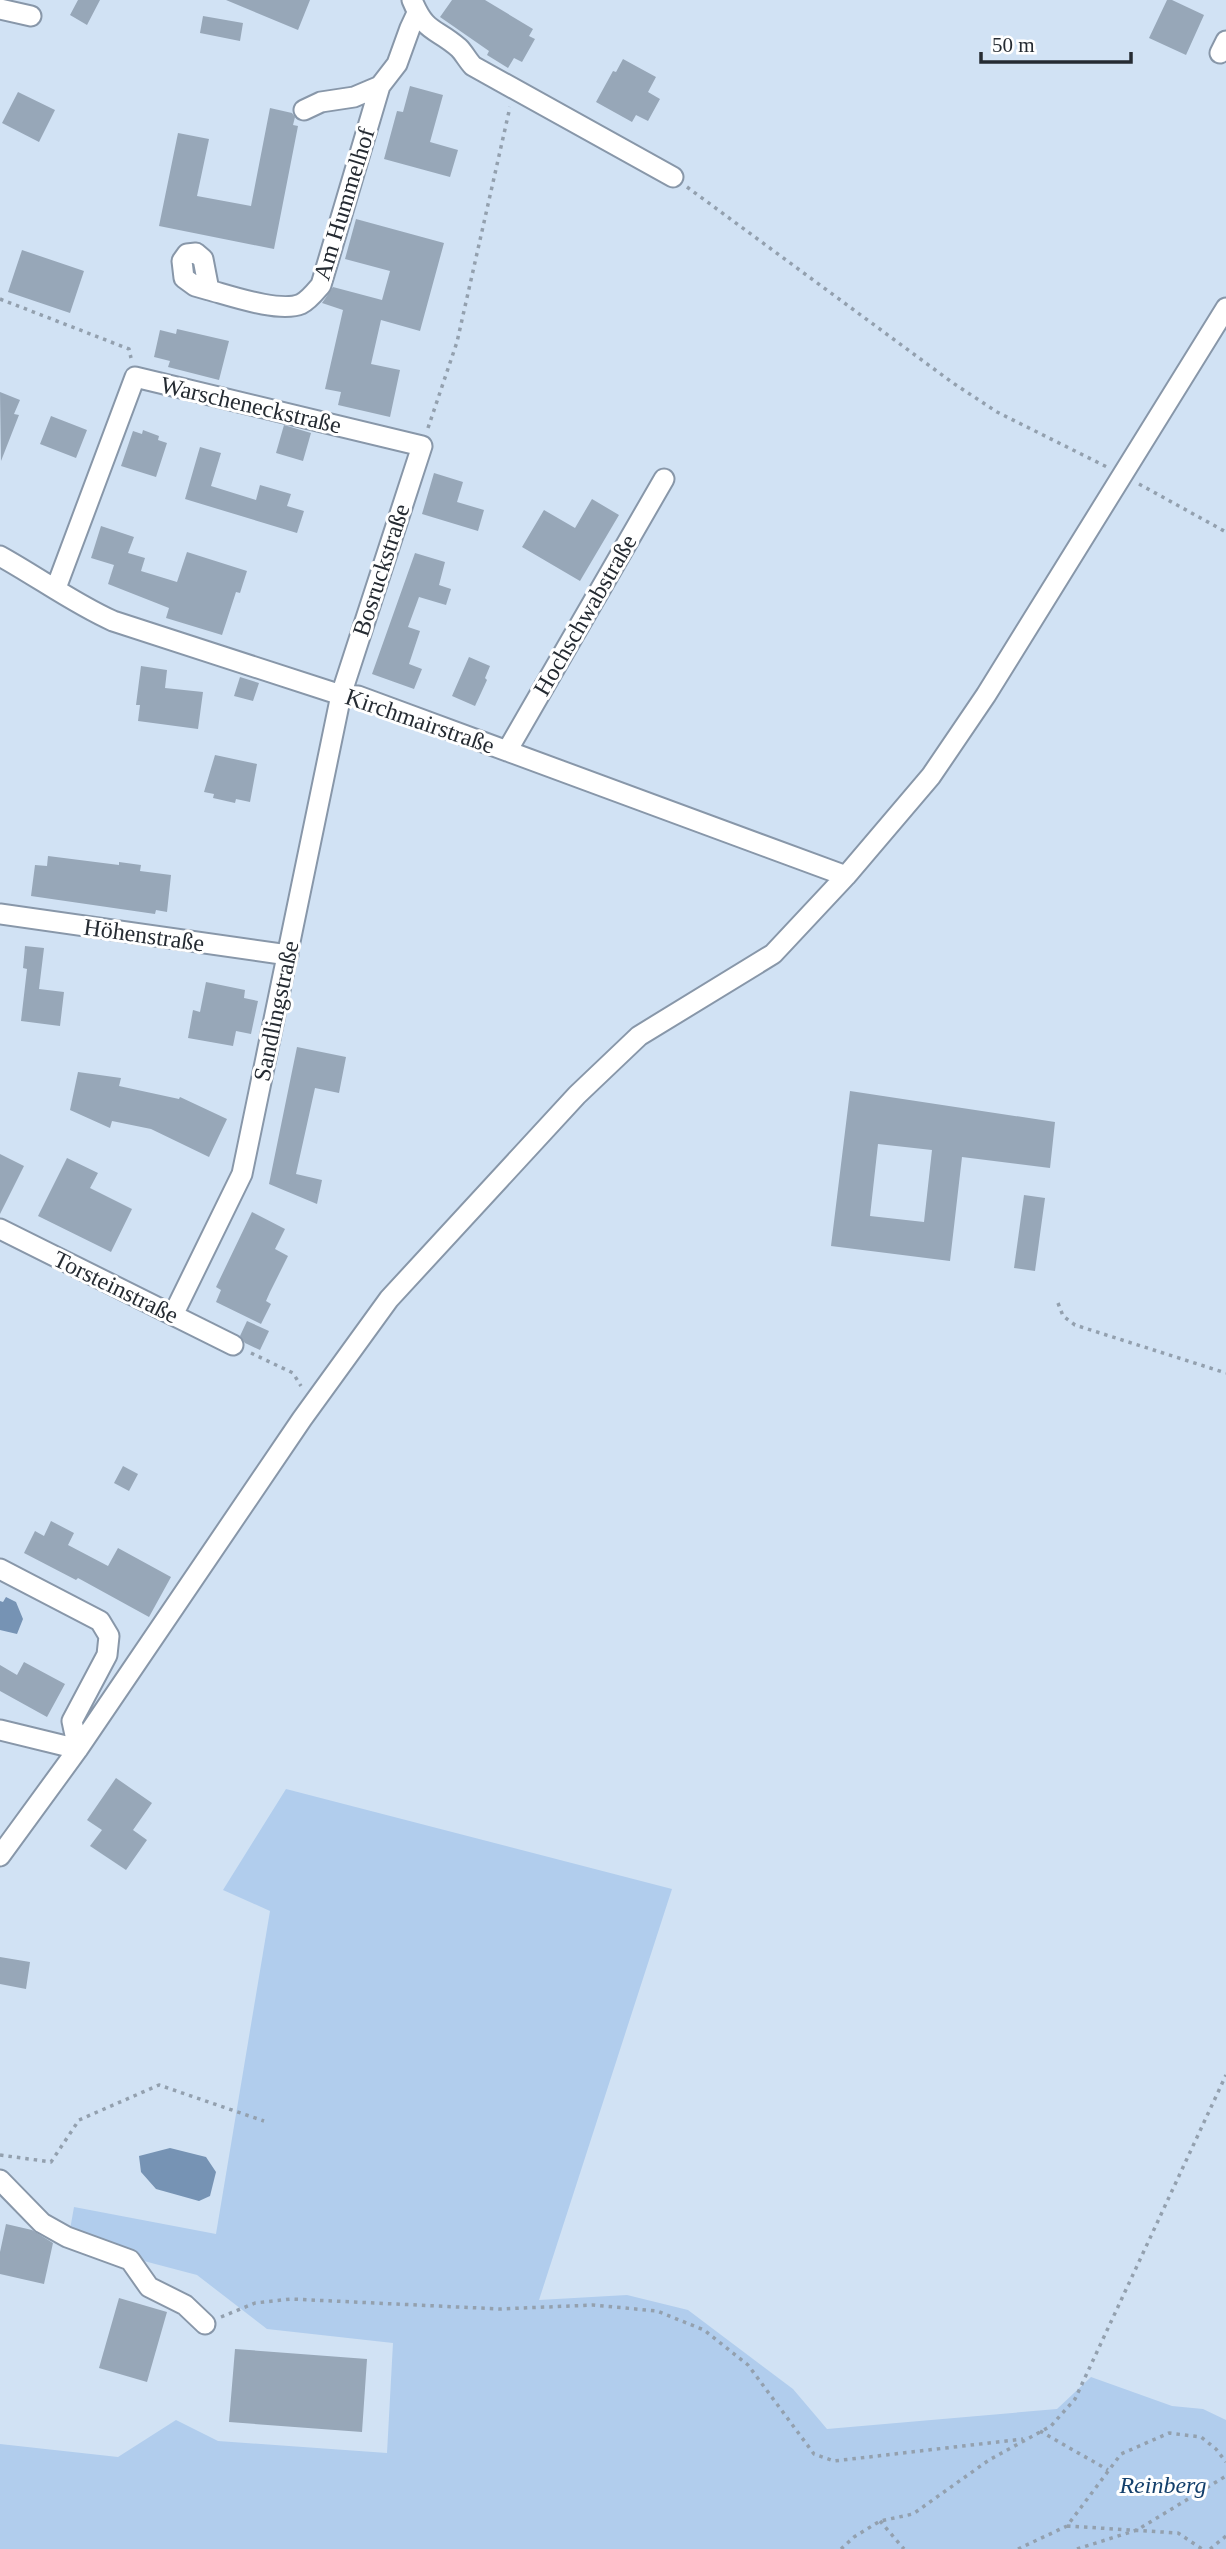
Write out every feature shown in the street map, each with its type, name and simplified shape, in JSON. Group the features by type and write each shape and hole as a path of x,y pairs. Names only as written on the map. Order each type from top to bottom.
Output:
{"street":[{"name":"Am Hummelhof","path":"209,290 282,307 303,303 321,285 380,86 397,64 410,28 413,3"},
{"name":"Am Hummelhof","path":"413,3 429,28 459,48 473,66 673,177"},
{"path":"0,9 31,16"},
{"path":"304,110 321,102 354,97 380,86"},
{"path":"3,1844 78,1749 302,1419 389,1299 578,1095 639,1036 774,954 846,876 931,776 986,695 1226,308"},
{"name":"Warscheneckstraße","path":"56,588 135,377 422,446"},
{"name":"Bosruckstraße","path":"341,695 422,446"},
{"name":"Hochschwabstraße","path":"507,751 664,479"},
{"name":"Kirchmairstraße","path":"0,556 56,588 85,609 113,621 341,695 358,696 846,876"},
{"name":"Sandlingstraße","path":"173,1315 242,1174 341,695"},
{"name":"Höhenstraße","path":"0,914 288,955"},
{"name":"Torsteinstraße","path":"0,1229 233,1345"},
{"path":"0,1569 100,1621 109,1636 107,1655 72,1721 78,1749"},
{"path":"0,1730 78,1749"},
{"path":"0,2180 42,2223 67,2237 130,2260 149,2287 185,2305 205,2324"}],"path":[{"path":"422,446 457,342 515,88"},
{"path":"673,177 953,383 997,412 1121,474 1226,532"},
{"path":"0,299 129,349 135,377"},
{"path":"1058,1303 1063,1316 1075,1325 1226,1373"},
{"path":"233,1345 293,1373"},
{"path":"841,2549 854,2537 880,2521 913,2514 989,2460 1051,2426 1075,2399 1226,2075"},
{"path":"0,2155 51,2162 79,2120 159,2085 264,2121"},
{"path":"205,2324 256,2303 291,2300 500,2309 593,2305 657,2311 704,2330 748,2365 814,2454 834,2461 1023,2440"},
{"path":"1040,2431 1108,2470"},
{"path":"1067,2526 1121,2454 1169,2433 1201,2437 1216,2449 1226,2462"},
{"path":"1077,2549 1137,2529 1226,2476"},
{"path":"880,2521 904,2549"},
{"path":"1018,2549 1067,2526 1178,2533 1202,2549"},
{"path":"1210,2549 1226,2536"}],"green space":[{"name":"Reinberg","path":"286,1789 672,1889 539,2300 627,2295 688,2310 793,2389 827,2429 1057,2409 1091,2377 1172,2406 1203,2409 1226,2420 1226,2549 0,2549 0,2444 118,2457 176,2420 218,2441 387,2453 393,2343 267,2329 197,2275 68,2241 74,2207 216,2234 270,1911 223,1890"}],"shaded area":[{"path":"6,1597 16,1602 23,1619 17,1634 0,1630 0,1601 3,1602"},
{"path":"170,2148 206,2157 216,2172 210,2196 199,2201 156,2189 141,2172 139,2156"}],"building":[{"path":"78,0 100,0 87,25 70,15"},
{"path":"226,0 310,0 298,30"},
{"path":"452,0 485,0 533,29 529,36 535,39 522,62 514,58 508,68 487,55 489,51 440,17"},
{"path":"1167,0 1204,15 1186,55 1149,38"},
{"path":"203,16 243,23 240,41 200,33"},
{"path":"623,59 656,77 648,92 660,99 648,121 636,115 632,122 596,102"},
{"path":"410,86 443,95 430,142 458,150 450,177 384,159 397,111 403,112"},
{"path":"18,92 55,110 39,142 2,123"},
{"path":"270,108 292,113 295,117 293,125 298,126 274,249 159,226 178,133 209,139 197,196 251,206"},
{"path":"356,219 444,243 420,331 381,320 371,364 400,370 390,417 338,405 341,392 325,389 343,310 322,303 333,287 382,300 390,271 345,259"},
{"path":"22,250 84,271 70,313 8,292"},
{"path":"177,329 229,341 219,380 168,367 170,361 154,357 160,330 176,334"},
{"path":"0,392 20,400 14,414 19,415 1,461"},
{"path":"51,416 87,430 76,458 40,444"},
{"path":"284,425 311,433 303,461 276,453"},
{"path":"143,430 159,436 158,440 167,443 156,477 121,466 133,431 142,434"},
{"path":"200,447 221,453 211,486 256,500 260,485 291,494 287,506 304,511 297,533 185,499"},
{"path":"434,473 463,482 457,502 484,510 478,531 422,514"},
{"path":"592,499 619,515 580,581 522,547 544,510 575,528"},
{"path":"101,526 134,537 128,553 145,558 141,571 177,582 187,552 247,571 240,593 236,592 222,635 166,618 169,608 108,584 114,565 91,558"},
{"path":"415,553 445,562 439,585 451,589 446,605 419,597 408,627 420,631 409,664 422,669 414,689 372,674"},
{"path":"469,657 490,666 485,678 487,680 475,706 452,696"},
{"path":"141,666 167,670 165,688 203,692 198,729 138,721 140,705 136,705"},
{"path":"240,677 259,683 253,701 234,696"},
{"path":"215,755 257,764 250,802 236,799 235,803 213,798 214,794 204,792"},
{"path":"48,856 119,865 119,862 141,865 140,871 171,875 167,912 156,910 155,914 31,896 35,865 47,866"},
{"path":"25,946 44,948 39,989 64,992 60,1026 21,1021 27,969 23,968"},
{"path":"206,982 245,990 244,998 258,1001 251,1034 236,1031 233,1046 188,1038 193,1010 200,1012"},
{"path":"297,1047 346,1057 339,1093 315,1088 296,1174 322,1180 317,1204 269,1184"},
{"path":"78,1072 121,1078 119,1086 179,1099 180,1097 227,1119 209,1157 151,1129 112,1121 110,1128 70,1110"},
{"path":"850,1091 1055,1122 1050,1168 962,1157 950,1261 831,1246","holes":["878,1144 932,1150 924,1222 870,1216"]},
{"path":"0,1154 24,1166 0,1214"},
{"path":"67,1158 98,1173 90,1188 132,1209 111,1252 38,1216"},
{"path":"1024,1195 1045,1198 1035,1271 1014,1268"},
{"path":"252,1212 285,1229 275,1249 288,1256 266,1301 271,1304 261,1324 216,1302 221,1290 216,1287"},
{"path":"247,1321 269,1331 260,1350 245,1343 240,1336"},
{"path":"123,1466 138,1474 129,1491 114,1483"},
{"path":"51,1521 74,1533 68,1545 108,1566 118,1548 171,1577 149,1617 78,1578 76,1580 24,1553 35,1531 44,1536"},
{"path":"24,1662 65,1684 47,1717 0,1691 0,1665 17,1675"},
{"path":"116,1778 152,1803 133,1830 147,1840 126,1870 90,1846 102,1830 87,1820"},
{"path":"0,1957 30,1962 26,1989 0,1984"},
{"path":"6,2224 32,2230 53,2243 44,2284 0,2274 0,2252"},
{"path":"119,2298 167,2312 147,2382 99,2368"},
{"path":"235,2349 367,2359 362,2432 229,2422"}]}
